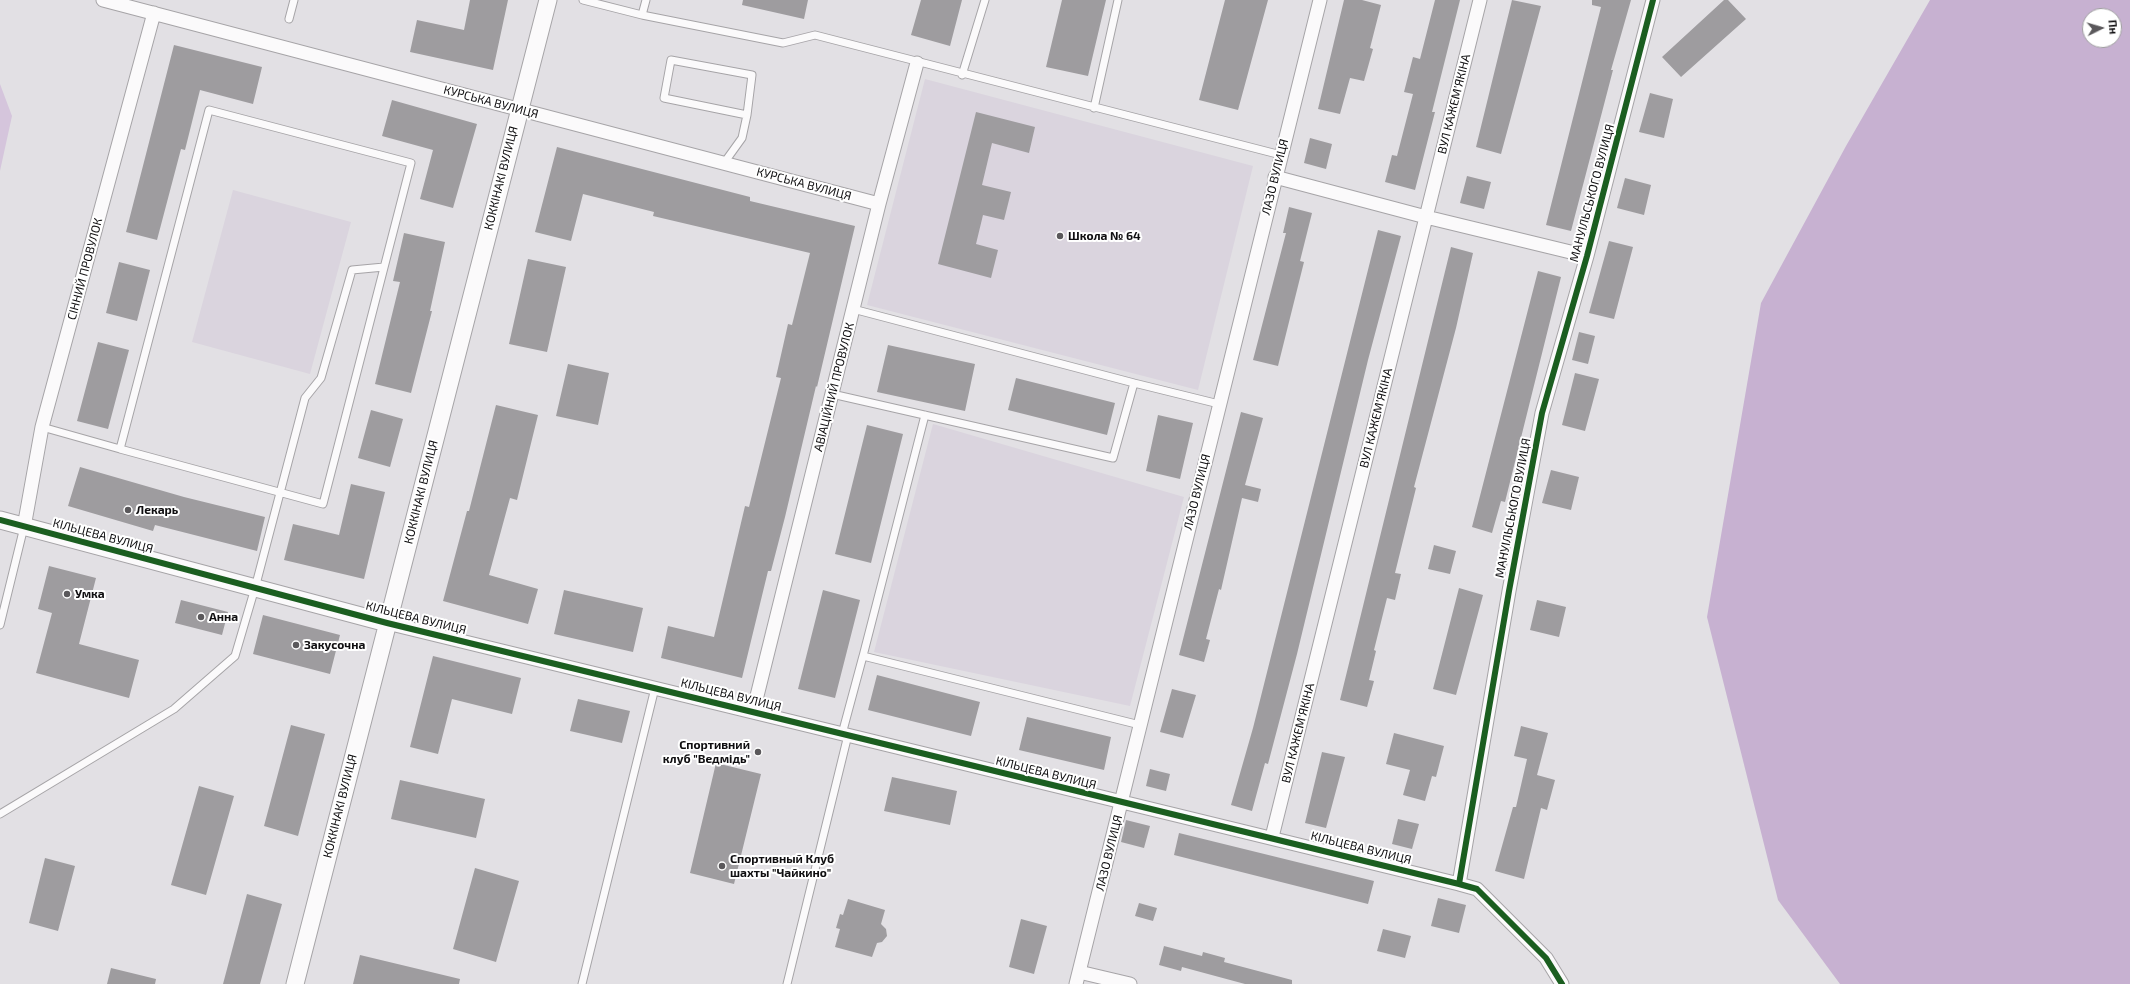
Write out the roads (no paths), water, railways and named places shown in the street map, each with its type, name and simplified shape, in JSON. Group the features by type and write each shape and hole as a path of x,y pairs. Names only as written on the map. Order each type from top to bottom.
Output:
{"street":[{"name":"КУРСЬКА ВУЛИЦЯ","path":"103,0 879,204"},
{"name":"КОККІНАКІ ВУЛИЦЯ","path":"295,984 548,0"},
{"name":"ЛАЗО ВУЛИЦЯ","path":"1078,978 1320,0"},
{"name":"ВУЛ КАЖЕМ'ЯКІНА","path":"1272,837 1480,0"},
{"name":"МАНУІЛЬСЬКОГО ВУЛИЦЯ","path":"1459,884 1507,599 1542,413 1587,256 1654,0"},
{"name":"СІННИЙ ПРОВУЛОК","path":"24,527 42,427 154,13"},
{"name":"АВІАЦІЙНИЙ ПРОВУЛОК","path":"753,712 879,204 917,63"},
{"path":"1275,177 1426,218 1587,256"},
{"name":"КІЛЬЦЕВА ВУЛИЦЯ","path":"0,520 387,623 1121,803 1272,837 1459,884"},
{"path":"1459,884 1477,890 1546,958 1562,984"},
{"path":"1078,978 1130,984"}],"lane":[{"path":"289,19 294,0"},
{"path":"583,0 642,15 783,44 815,35 962,75 1281,155"},
{"path":"642,15 646,0"},
{"path":"962,75 985,0"},
{"path":"1094,108 1118,0"},
{"path":"724,163 742,138 747,115 752,75 671,60 664,98 747,115"},
{"path":"42,427 120,449 280,494 323,504 411,163 209,110 120,449"},
{"path":"0,814 174,709 236,656 305,398 321,378 352,270 384,267"},
{"path":"853,309 1219,404"},
{"path":"832,394 1113,458 1134,383"},
{"path":"786,984 863,656 925,415"},
{"path":"0,625 24,527"},
{"path":"863,656 1140,725"},
{"path":"582,984 655,688"}],"place":[{"name":"Школа № 64","path":"1060,236"},
{"name":"Лекарь","path":"128,510"},
{"name":"Умка","path":"67,594"},
{"name":"Анна","path":"201,617"},
{"name":"Закусочна","path":"296,645"},
{"name":"Спортивний клуб \"Ведмідь\"","path":"758,752"},
{"name":"Спортивный Клуб шахты \"Чайкино\"","path":"722,866"}]}
